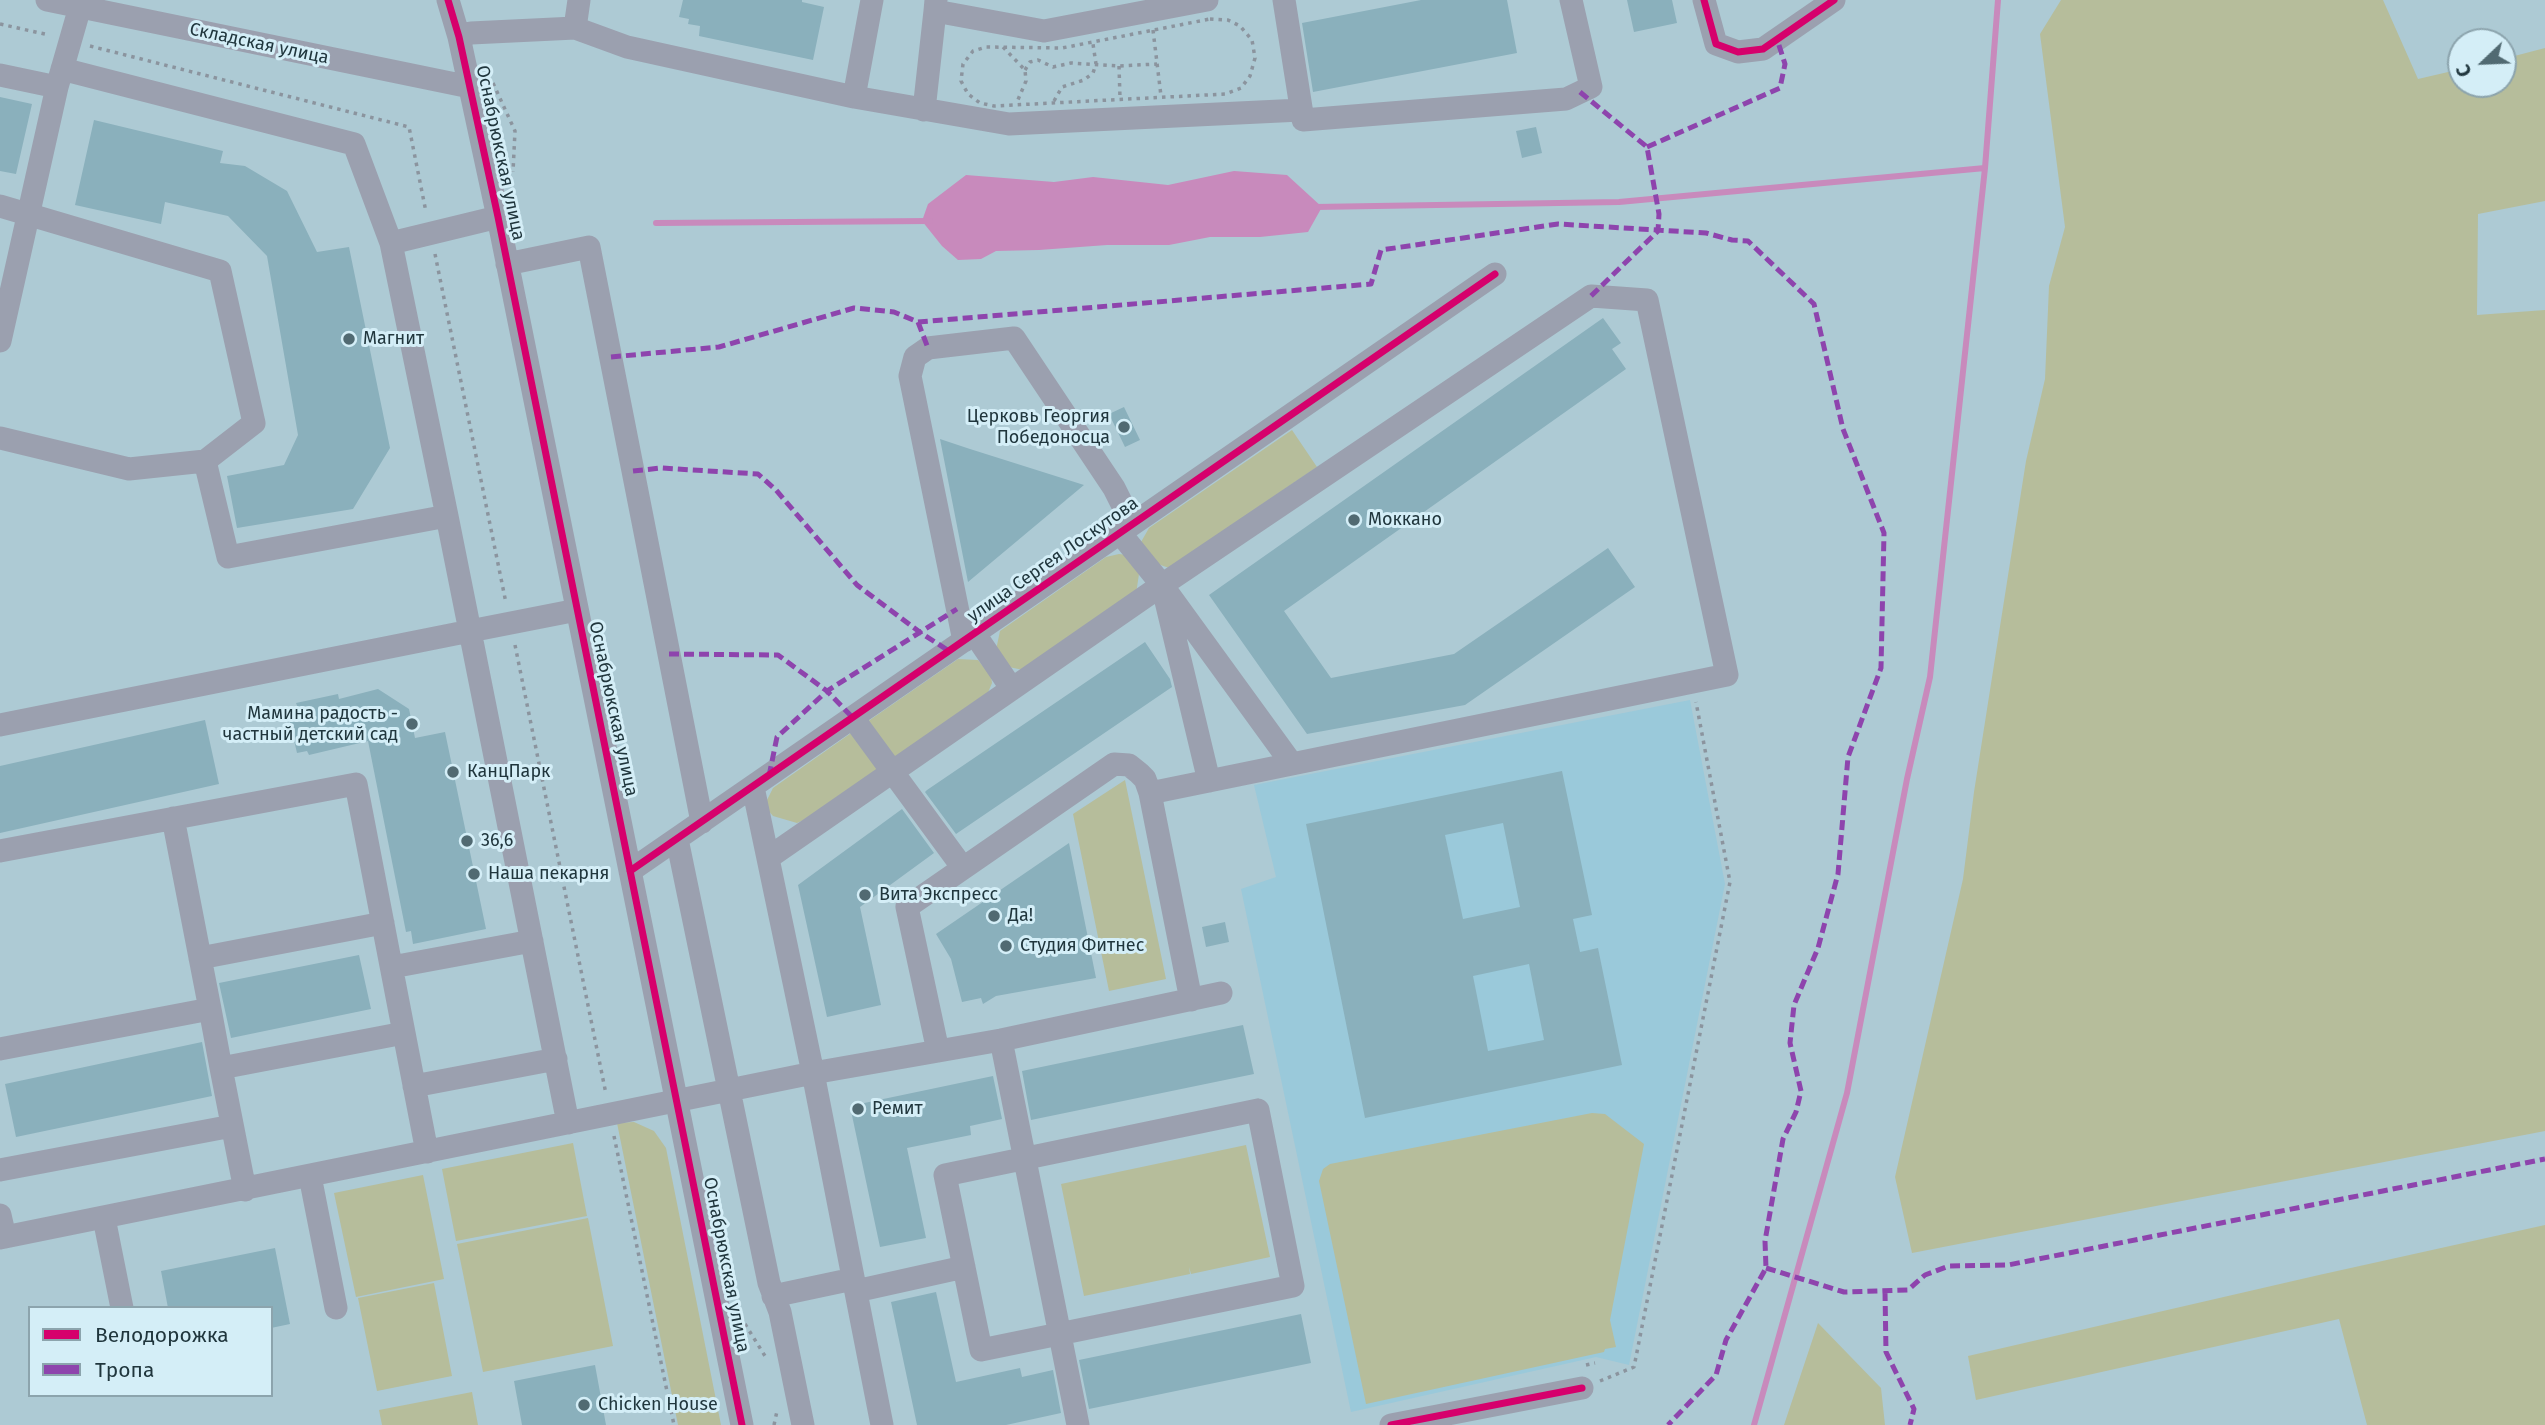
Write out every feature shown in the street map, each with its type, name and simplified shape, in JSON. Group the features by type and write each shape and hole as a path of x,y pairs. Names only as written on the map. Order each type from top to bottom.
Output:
{"street":[{"name":"Складская улица","path":"47,0 81,3 470,87"},
{"name":"Оснабрюкская улица","path":"448,0 459,37 498,217 742,1425"},
{"path":"575,27 579,0"},
{"path":"854,97 872,0"},
{"path":"924,110 935,5 994,22 1044,31 1152,21 1207,0"},
{"path":"1284,0 1303,120 1566,99 1591,87 1571,0"},
{"path":"1704,0 1716,44 1738,52 1763,49 1834,0"},
{"path":"1,332 60,78 81,3"},
{"path":"459,37 471,33 575,27 627,47 924,110 1013,115 1162,107 1301,110"},
{"path":"0,75 60,78 354,144 391,243 568,1123"},
{"path":"0,206 220,271 254,423 205,461 129,469 0,438"},
{"path":"391,243 498,217"},
{"path":"507,264 589,247 702,822"},
{"name":"улица Сергея Лоскутова","path":"631,871 1495,274"},
{"path":"768,858 1163,585 1591,296 1647,300 1727,675 1150,793"},
{"path":"1012,689 969,637 910,376 915,357 928,348 1014,338 1114,488 1126,529 1292,764"},
{"path":"205,461 228,557 447,516"},
{"path":"1163,585 1209,781"},
{"path":"0,725 577,610"},
{"path":"853,718 963,869"},
{"path":"938,1051 907,907 1114,764 1129,765 1139,773 1145,779 1150,793 1191,1000"},
{"path":"0,851 356,784 427,1152"},
{"path":"753,787 813,1073 882,1425"},
{"path":"173,818 244,1190"},
{"path":"677,839 769,1283 780,1312 803,1425"},
{"path":"200,958 383,923"},
{"path":"392,967 532,941"},
{"path":"2,1230 104,1218 813,1073 1000,1040 1221,993"},
{"path":"0,1049 210,1009"},
{"path":"221,1068 404,1032"},
{"path":"1000,1040 1078,1425"},
{"path":"414,1086 556,1059"},
{"path":"1258,1110 1293,1286 981,1350 945,1175 1024,1158 1258,1110"},
{"path":"0,1170 232,1126"},
{"path":"310,1176 336,1308"},
{"path":"104,1218 122,1306"},
{"path":"774,1296 964,1267"},
{"path":"1391,1425 1582,1388"}],"path":[{"path":"1228,20 1240,26 1252,40 1255,58 1251,76 1241,88 1225,94 1162,107 1121,100 1053,104 1013,115 980,103 968,94 961,81 963,64 973,51 1003,47 1062,48 1092,42 1152,21 1228,20"},
{"path":"1152,21 1162,107"},
{"path":"994,22 994,33 1003,47 1025,69 1026,81 1013,115"},
{"path":"0,24 409,127 674,1425"},
{"path":"1053,104 1062,87 1084,80 1093,73 1096,64 1092,42"},
{"path":"1025,69 1030,62 1038,60 1053,67 1071,63 1119,66 1157,64"},
{"path":"1119,66 1118,86 1121,100"},
{"path":"1582,1388 1634,1367 1730,882 1692,682"}],"shaded area":[{"path":"1234,171 1287,175 1322,207 1308,232 1260,237 1210,237 1169,245 1107,245 996,251 981,259 958,260 942,246 922,221 928,204 966,175 1054,182 1093,177 1168,185"},
{"path":"1690,700 1725,884 1629,1365 1596,1357 1351,1412 1241,889 1276,877 1254,785"}],"green space":[{"path":"2061,0 2383,0 2418,79 2447,72 2447,98 2517,98 2517,55 2545,48 2545,201 2478,214 2477,315 2545,310 2545,1131 1912,1253 1895,1177 1963,879 2026,461 2045,379 2049,286 2065,227 2040,34"},
{"path":"1292,430 1317,467 1169,568 1155,563 1141,542 1149,528"},
{"path":"1127,555 1139,574 1136,594 1023,670 1009,667 996,650 1000,631 1106,557"},
{"path":"958,659 978,660 991,676 992,683 987,695 893,759 867,722"},
{"path":"854,731 878,769 811,817 797,823 773,816 767,809 766,802 773,788"},
{"path":"1125,780 1166,979 1109,991 1073,814"},
{"path":"1592,1113 1605,1114 1644,1144 1610,1320 1616,1347 1605,1349 1604,1352 1366,1404 1319,1181 1323,1169 1330,1164"},
{"path":"634,1122 654,1131 666,1148 721,1425 678,1425 617,1123"},
{"path":"573,1143 587,1216 456,1241 442,1169"},
{"path":"1246,1145 1270,1257 1191,1274 1189,1267 1190,1274 1084,1296 1061,1184"},
{"path":"423,1175 444,1279 356,1297 334,1193"},
{"path":"588,1218 613,1346 483,1372 457,1244"},
{"path":"2545,1225 2545,1425 2367,1425 2339,1319 1976,1400 1968,1356"},
{"path":"434,1283 452,1376 377,1391 358,1298"},
{"path":"1818,1323 1881,1388 1885,1425 1784,1425"},
{"path":"472,1392 478,1425 382,1425 379,1410"}],"building":[{"path":"683,0 802,0 824,7 813,60 699,36 700,26 688,24 689,19 679,17"},
{"path":"1421,0 1507,0 1517,53 1313,92 1302,23"},
{"path":"1627,0 1672,0 1677,23 1634,32"},
{"path":"0,97 32,104 16,174 0,171"},
{"path":"94,120 223,151 220,163 245,166 287,191 317,252 349,247 390,448 353,509 237,528 227,476 284,465 298,435 267,256 228,216 165,202 161,224 75,205"},
{"path":"1536,127 1542,153 1522,158 1516,131"},
{"path":"1603,318 1621,343 1612,349 1626,369 1284,611 1331,678 1454,654 1608,548 1635,587 1465,705 1307,734 1209,595"},
{"name":"Церковь Георгия Победоносца","path":"1124,407 1140,440 1125,447 1109,414"},
{"path":"940,439 970,449 1084,485 968,582"},
{"path":"1145,642 1170,679 1172,687 956,834 925,792"},
{"path":"378,689 409,709 415,738 445,732 486,929 413,944 411,931 406,932 368,741 309,755 307,751 297,753 287,710 298,708 296,703 338,694 339,699"},
{"path":"205,720 219,784 0,833 0,766"},
{"path":"1562,771 1592,915 1573,919 1580,952 1598,948 1622,1065 1365,1118 1306,824","holes":["1503,823 1520,907 1463,919 1445,835","1529,964 1544,1040 1488,1051 1473,976"]},
{"path":"902,809 934,853 860,907 881,1005 827,1017 798,885"},
{"path":"1069,843 1096,978 996,996 983,1004 981,998 962,1002 951,959 936,934"},
{"path":"1225,922 1229,942 1206,947 1202,927"},
{"path":"359,955 371,1009 231,1038 219,983"},
{"path":"1243,1025 1254,1074 1031,1120 1022,1071"},
{"path":"202,1042 212,1096 16,1137 5,1084"},
{"path":"993,1076 1002,1119 970,1126 971,1135 907,1148 926,1238 880,1247 850,1106"},
{"path":"275,1248 290,1324 273,1328 273,1306 168,1306 161,1271"},
{"path":"936,1292 956,1382 1020,1368 1022,1377 1053,1370 1061,1413 1006,1425 917,1425 891,1302"},
{"path":"1301,1314 1311,1363 1089,1409 1079,1360"},
{"path":"595,1365 606,1425 522,1425 514,1381"}],"waterway":[{"path":"1754,1425 1847,1093 1907,779 1930,677 1985,168 1998,0"},
{"path":"1315,207 1619,202 1985,168"},
{"path":"656,223 930,221"}],"marked path":[{"path":"1647,147 1780,88 1785,64 1777,39"},
{"path":"1580,92 1647,147 1659,214 1658,231 1591,296"},
{"path":"611,357 719,347 854,308 894,312 918,322 1371,284 1381,250 1558,224 1706,233 1748,241 1814,304 1843,429 1884,533 1881,668 1848,757 1838,874 1818,948 1794,1005 1790,1043 1801,1091 1796,1112 1783,1139 1765,1241 1766,1268 1726,1340 1716,1375 1668,1425"},
{"path":"918,322 928,348"},
{"path":"633,471 661,468 758,474 776,490 857,585 949,651"},
{"path":"769,776 777,737 827,691 957,609"},
{"path":"669,654 778,655 827,691 853,718"},
{"path":"1766,1268 1844,1292 1908,1290 1925,1275 1949,1266 2008,1265 2545,1159"},
{"path":"1885,1291 1886,1352 1914,1409 1910,1425"}],"cycle path":[{"path":"448,0 459,37 498,217 742,1425"},
{"path":"1704,0 1716,44 1738,52 1763,49 1834,0"},
{"path":"630,871 1495,274"},
{"path":"1391,1425 1582,1388"}],"place":[{"name":"Магнит","path":"349,339"},
{"name":"Церковь Георгия Победоносца","path":"1124,427"},
{"name":"Моккано","path":"1354,520"},
{"name":"Мамина радость - частный детский сад","path":"412,724"},
{"name":"КанцПарк","path":"453,772"},
{"name":"36,6","path":"467,841"},
{"name":"Наша пекарня","path":"474,874"},
{"name":"Вита Экспресс","path":"865,895"},
{"name":"Да!","path":"994,916"},
{"name":"Студия Фитнес","path":"1006,946"},
{"name":"Ремит","path":"858,1109"},
{"name":"Chicken House","path":"584,1405"}]}
